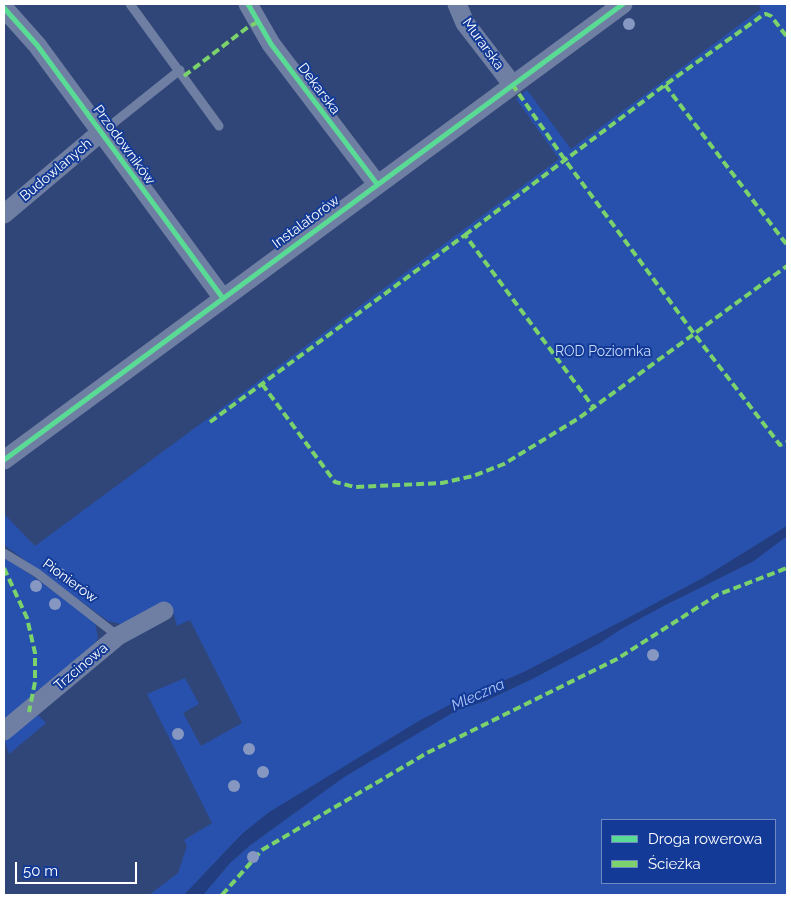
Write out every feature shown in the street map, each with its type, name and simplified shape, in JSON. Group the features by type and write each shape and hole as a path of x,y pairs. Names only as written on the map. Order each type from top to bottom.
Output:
{"street":[{"name":"Dekarska","path":"248,4 271,44 377,184"},
{"name":"Murarska","path":"457,4 465,22 512,84"},
{"name":"Instalatorów","path":"4,460 222,297 623,4"},
{"name":"Przodowników","path":"4,8 37,45 222,297"},
{"name":"Budowlanych","path":"4,214 100,133"},
{"name":"Trzcinowa","path":"4,731 118,636 164,611"}],"lane":[{"path":"130,4 219,126"},
{"name":"Budowlanych","path":"100,133 180,70"},
{"name":"Pionierów","path":"4,553 37,573 118,636"}],"green space":[{"name":"ROD Poziomka","path":"758,4 787,4 787,526 703,578 628,618 524,672 461,699 419,721 268,813 242,834 184,895 149,895 178,873 187,846 184,840 212,823 147,694 185,678 199,704 183,713 201,746 242,723 190,620 177,626 172,608 121,624 108,621 4,545 4,514 35,546 559,159 516,99 527,90 571,149 761,9"},
{"path":"787,536 787,895 203,895 230,863 249,846 344,777 457,710 485,701 532,679 600,643 665,605 752,562"},
{"path":"4,557 95,622 98,638 94,645 4,722"},
{"path":"36,713 46,723 9,754 4,738"}],"water":[{"name":"Mleczna","path":"787,526 787,536 752,562 665,605 600,643 532,679 485,701 457,710 344,777 249,846 230,863 203,895 184,895 242,834 268,813 419,721 461,699 524,672 628,618 703,578"}],"marked path":[{"path":"465,235 665,85 763,15 771,16 787,37"},
{"path":"184,76 248,27 258,22"},
{"path":"512,84 565,160 695,335 780,445 787,442"},
{"path":"665,85 787,245"},
{"path":"210,422 465,235 594,408"},
{"path":"262,384 335,482 355,487 442,483 473,476 504,464 579,418 787,266"},
{"path":"4,568 27,618 35,653 35,682 29,712"},
{"path":"222,895 262,850 427,753 617,659 717,595 787,568"}],"cycle path":[{"path":"248,4 271,44 377,184"},
{"path":"4,460 623,4"},
{"path":"4,8 37,45 222,297"}]}
